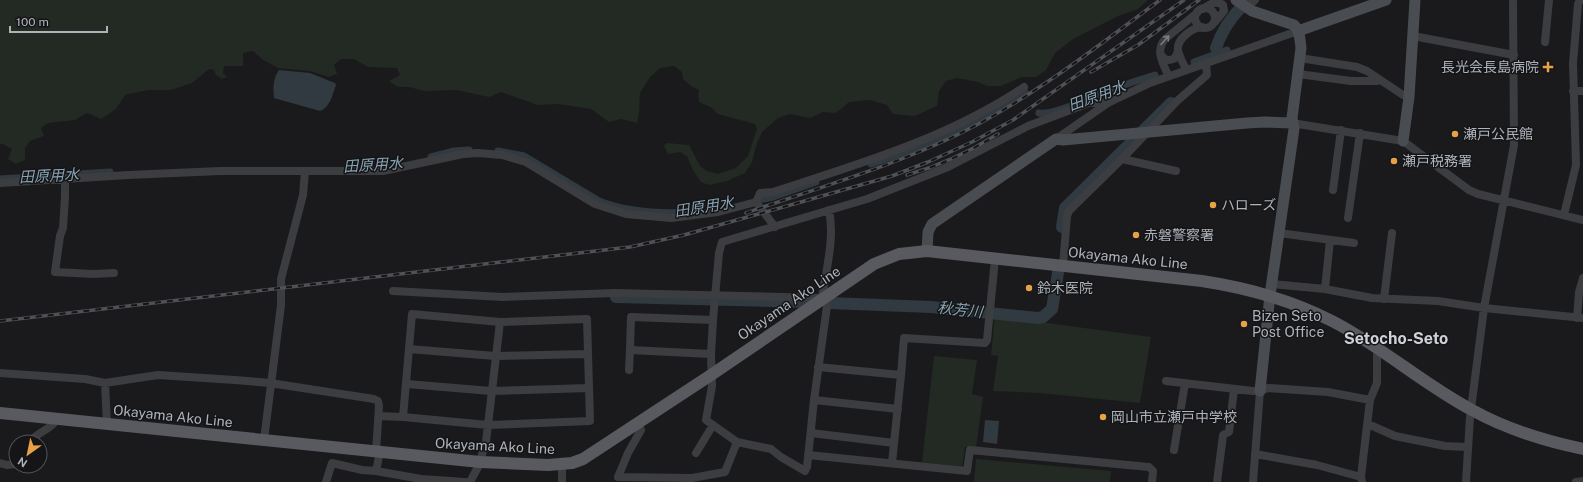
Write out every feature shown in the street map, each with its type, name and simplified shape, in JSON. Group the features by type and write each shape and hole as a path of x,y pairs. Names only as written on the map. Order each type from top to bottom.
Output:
{"main road":[{"name":"Okayama Ako Line","path":"0,413 480,462 548,465 572,463 583,459 711,375 874,264 885,258 899,254 927,251 1202,280 1243,288 1271,290 1291,303 1332,321 1380,350 1446,395 1472,410 1505,426 1534,436 1583,449"}],"street":[{"path":"1224,7 1255,0"},
{"path":"927,251 928,232 932,224 1108,103 1168,75 1386,0"},
{"path":"1402,141 1409,97 1415,0"},
{"path":"1466,482 1467,447 1484,308 1514,145 1513,0"},
{"path":"1545,42 1549,0"},
{"path":"1564,215 1576,165 1579,123 1573,91 1579,52 1578,4 1582,0"},
{"path":"1160,55 1165,59 1170,60 1175,58 1178,51 1178,45 1184,36 1196,28 1211,27 1223,13 1224,7 1222,3 1217,1 1200,11 1164,39 1159,49 1160,55 1168,75"},
{"path":"1238,3 1252,12 1291,23 1297,28 1300,38 1300,58 1292,123 1294,129 1271,290 1260,391 1253,482"},
{"path":"1200,11 1209,9 1214,13 1215,22"},
{"path":"1200,11 1196,21 1202,28"},
{"path":"1413,36 1514,55"},
{"path":"1178,51 1186,69"},
{"path":"1300,58 1367,71 1403,95 1409,97"},
{"path":"1063,266 1067,216 1069,211 1122,159 1142,132 1207,75 1206,63"},
{"path":"1298,74 1351,81 1380,80"},
{"path":"756,202 760,193 773,192 907,147 987,110 1024,87"},
{"path":"1573,91 1583,91"},
{"path":"829,210 831,235 822,298 827,306 818,367 807,467 805,470 781,457 771,449 738,442 706,420 712,386 711,354 713,320 719,253 722,242 774,226 804,218 829,210 867,199 948,168 1028,126 1089,103 1108,103"},
{"path":"1056,139 1063,140 1247,122 1292,123 1341,130 1402,141 1469,190 1478,194 1583,220"},
{"path":"1333,190 1341,130"},
{"path":"1348,218 1360,133"},
{"path":"0,183 220,171 383,171 463,154 478,153 502,155 526,162 596,204 626,214 646,217 671,218 718,212 756,202"},
{"path":"1122,159 1176,170"},
{"path":"264,440 281,305 281,279 303,195 305,171"},
{"path":"65,179 63,228 60,236 55,272 93,274 114,273"},
{"path":"756,202 774,226"},
{"path":"804,218 827,218 831,220"},
{"path":"1279,233 1354,243"},
{"path":"1384,299 1392,233"},
{"path":"1325,289 1330,240"},
{"path":"892,464 904,338 985,343 987,340 996,259"},
{"path":"1271,290 1325,289 1372,298 1438,300 1484,308 1580,318 1579,292 1583,278"},
{"path":"393,291 502,297 615,293 822,298"},
{"path":"379,416 488,425 590,422 587,319 500,322 412,314 403,417"},
{"path":"629,370 631,317 713,320"},
{"path":"470,482 480,462 486,442 500,322"},
{"path":"409,349 495,356 587,354"},
{"path":"630,350 711,354"},
{"path":"1255,454 1317,465 1362,480 1370,400 1377,383 1377,355 1380,350"},
{"path":"818,367 901,375"},
{"path":"0,373 85,379 105,383 158,375 270,383 374,399 378,401 379,416 376,471"},
{"path":"1166,381 1260,391 1268,388 1328,392 1370,400"},
{"path":"105,383 107,425"},
{"path":"1174,450 1185,383"},
{"path":"407,384 491,391 589,388"},
{"path":"1217,482 1223,435 1229,432 1234,389"},
{"path":"814,400 898,409"},
{"path":"37,434 55,424 58,419"},
{"path":"638,423 641,430 628,453 618,479 692,478 725,472 738,442"},
{"path":"1368,424 1395,436 1445,446 1467,447"},
{"path":"696,453 713,425"},
{"path":"811,433 894,443"},
{"path":"808,455 967,471 970,450 1150,467 1153,471 1152,482"},
{"path":"326,482 332,463 362,470 421,479 465,482"},
{"path":"562,464 562,482"},
{"path":"1576,482 1583,481"}],"shaded area":[{"path":"0,0 1148,0 1138,9 1118,16 1073,39 1055,53 1046,70 1036,77 1022,77 1001,86 988,86 978,82 957,78 946,81 939,91 937,106 915,116 893,114 887,105 870,100 849,102 836,113 823,112 810,118 790,114 778,118 762,132 757,143 752,162 745,173 727,181 709,185 701,182 693,170 687,156 680,152 668,154 664,146 667,143 689,145 700,166 707,171 718,174 736,168 748,156 757,129 755,124 718,114 712,108 699,102 699,90 691,86 683,79 682,72 674,66 660,68 650,77 640,93 637,123 621,119 609,122 591,109 558,104 538,105 501,92 489,97 457,90 425,91 409,87 398,87 389,81 400,75 397,68 368,67 354,59 341,59 334,65 337,74 329,77 310,71 278,68 263,60 253,51 243,53 243,66 224,66 223,73 227,77 222,79 216,75 214,70 209,69 192,83 171,90 148,90 125,95 116,109 101,119 87,113 75,120 48,123 41,128 44,136 30,141 25,148 25,160 16,164 8,159 12,149 0,144"},
{"path":"279,70 310,73 335,83 336,85 329,104 320,111 274,98 274,83"},
{"path":"995,316 1151,337 1140,403 1040,393 993,391 998,356 991,355"},
{"path":"934,356 977,360 972,394 983,397 976,448 965,447 962,467 922,462"},
{"path":"985,420 999,421 997,444 983,442"},
{"path":"976,459 1111,471 1110,482 974,482"}],"waterway":[{"name":"秋芳川","path":"1216,48 1229,22 1238,10 1249,0"},
{"name":"田原用水","path":"1194,62 1227,50"},
{"name":"田原用水","path":"1039,113 1046,113 1064,108 1155,75"},
{"name":"田原用水","path":"871,164 914,149 955,132 982,118 1025,92"},
{"name":"秋芳川","path":"1062,227 1065,208 1171,103"},
{"name":"田原用水","path":"431,157 454,151 469,150"},
{"name":"田原用水","path":"498,151 524,156 599,201 610,205 645,212 693,212"},
{"name":"田原用水","path":"0,179 110,172"},
{"name":"田原用水","path":"763,199 816,182"},
{"name":"秋芳川","path":"829,303 931,307 1038,318 1043,317 1052,309 1058,273"},
{"name":"秋芳川","path":"616,297 808,302"}],"railway":[{"path":"746,213 907,157 959,134 1012,105 1038,88 1160,0"},
{"path":"0,321 630,247 684,235 892,176 972,142 1013,120 1184,0"},
{"path":"1091,72 1138,45 1199,0"},
{"path":"907,175 954,158 998,134"}],"place":[{"name":"長光会長島病院","path":"1548,67"},
{"name":"瀬戸公民館","path":"1455,134"},
{"name":"瀬戸税務署","path":"1394,161"},
{"name":"ハローズ","path":"1213,205"},
{"name":"赤磐警察署","path":"1136,235"},
{"name":"鈴木医院","path":"1029,288"},
{"name":"Bizen Seto Post Office","path":"1244,324"},
{"name":"岡山市立瀬戸中学校","path":"1103,417"}],"district":[{"name":"Setocho-Seto","path":"1396,338"}]}
